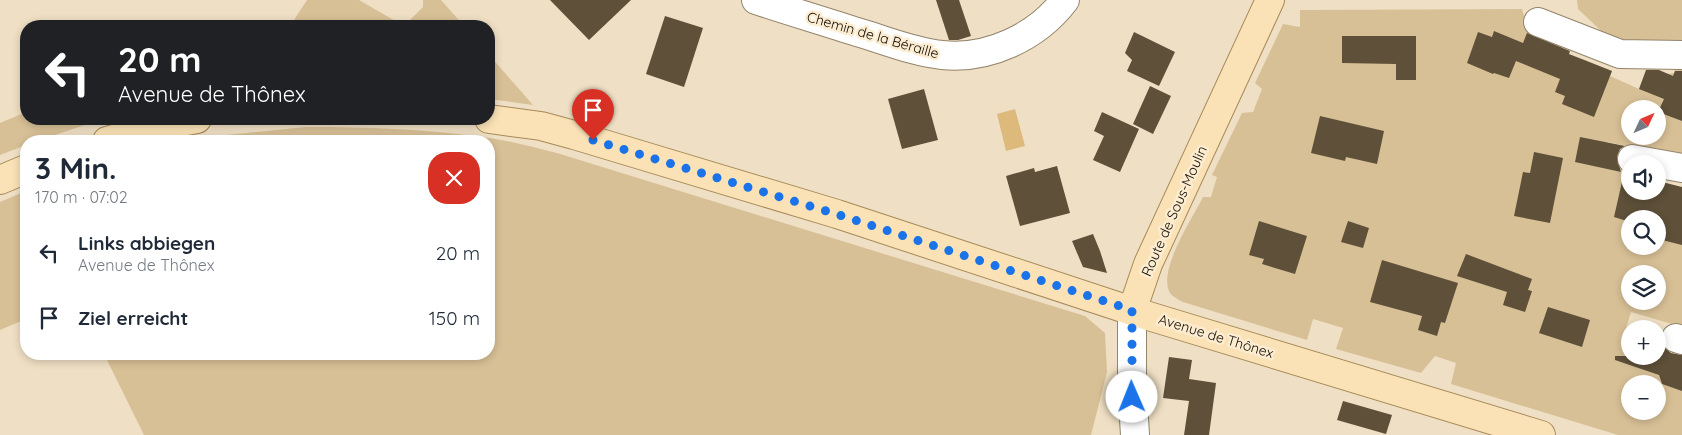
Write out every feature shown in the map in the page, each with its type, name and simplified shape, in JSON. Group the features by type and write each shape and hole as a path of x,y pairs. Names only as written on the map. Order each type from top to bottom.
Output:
{"main road":[{"name":"Route de Sous-Moulin","path":"1132,310 1148,264 1270,0"},
{"name":"Avenue de Thônex","path":"495,120 541,126 574,135 836,214 1132,310 1540,435"},
{"path":"128,135 166,125"},
{"path":"0,180 20,172"}],"street":[{"name":"Chemin de la Béraille","path":"756,0 909,48 943,55 977,53 996,49 1010,43 1039,27 1065,0"},
{"path":"1538,22 1620,54 1682,55"},
{"path":"1666,165 1682,168"},
{"name":"Route de Sous-Moulin","path":"1132,310 1132,384 1135,435"}],"shaded area":[{"path":"307,0 359,0 394,20 294,20"},
{"path":"423,0 441,0 459,20 410,20 423,7"},
{"path":"1577,0 1682,0 1682,44 1616,45 1578,9"},
{"path":"1522,9 1528,30 1550,39 1539,69 1582,59 1612,71 1610,76 1639,89 1648,66 1668,74 1674,73 1676,65 1682,66 1682,157 1622,145 1666,145 1666,100 1621,100 1621,145 1607,142 1600,167 1621,172 1621,200 1661,200 1682,205 1682,327 1666,322 1666,320 1658,320 1631,312 1629,320 1621,320 1621,365 1644,365 1659,375 1621,375 1621,420 1666,420 1666,385 1682,390 1682,435 1618,435 1451,384 1456,363 1435,356 1421,373 1336,349 1343,328 1313,319 1307,340 1183,302 1170,293 1167,283 1172,259 1184,231 1203,197 1211,197 1217,177 1212,175 1242,113 1253,112 1262,89 1255,83 1283,24 1300,27 1300,10"},
{"path":"495,62 533,105 495,100"},
{"path":"1015,109 1025,146 1006,151 997,114"},
{"path":"20,115 20,125 85,125 55,135 20,135 20,147 0,155 0,123"},
{"path":"306,127 416,130 464,135 227,135"},
{"path":"495,139 557,153 1085,316 1105,333 1107,372 1091,435 144,435 107,360 495,360"},
{"path":"20,194 20,322 0,330 0,202"}],"building":[{"path":"550,0 631,0 589,40"},
{"path":"936,0 959,0 971,36 958,40 949,40"},
{"path":"665,16 703,28 684,87 646,74"},
{"path":"1494,31 1523,43 1527,33 1570,51 1569,54 1612,71 1594,117 1562,104 1565,96 1555,92 1560,79 1516,61 1509,78 1493,74 1467,63 1478,32 1492,37"},
{"path":"1134,32 1175,52 1159,86 1127,71 1132,60 1125,53"},
{"path":"1342,36 1416,36 1416,80 1396,80 1396,64 1342,63"},
{"path":"1646,70 1659,70 1673,76 1675,71 1682,71 1682,121 1666,115 1666,100 1639,89"},
{"path":"1150,86 1171,96 1153,134 1133,124"},
{"path":"924,89 938,140 902,149 888,99"},
{"path":"1102,112 1139,129 1120,172 1093,160 1104,136 1094,131"},
{"path":"1320,116 1384,131 1377,164 1346,157 1345,161 1311,153"},
{"path":"1580,137 1625,146 1620,149 1617,157 1621,172 1575,162"},
{"path":"1534,152 1563,158 1550,223 1514,216 1523,172 1530,173"},
{"path":"1057,166 1070,213 1020,226 1006,176 1034,168 1035,172"},
{"path":"1666,183 1682,187 1682,245 1666,241 1666,210 1621,210 1621,219 1614,217 1621,186 1621,200 1666,200"},
{"path":"1259,221 1307,236 1295,274 1262,264 1264,259 1249,255"},
{"path":"1348,221 1369,228 1363,248 1341,242"},
{"path":"1093,234 1107,273 1083,267 1072,241"},
{"path":"1466,254 1532,279 1528,290 1532,291 1525,312 1503,305 1507,292 1457,276"},
{"path":"1382,260 1458,283 1445,323 1441,322 1437,336 1418,330 1422,316 1370,302"},
{"path":"1548,307 1590,320 1582,347 1539,333"},
{"path":"1666,349 1671,353 1682,355 1682,391 1666,385 1666,375 1659,375 1630,365 1666,365"},
{"path":"1615,356 1621,356 1621,362 1615,360"},
{"path":"1169,357 1192,360 1189,379 1216,383 1209,435 1184,435 1189,401 1163,398"},
{"path":"1343,401 1392,415 1386,434 1337,420"}],"route":[{"path":"593,140 836,214 1132,310 1132,397"}]}
